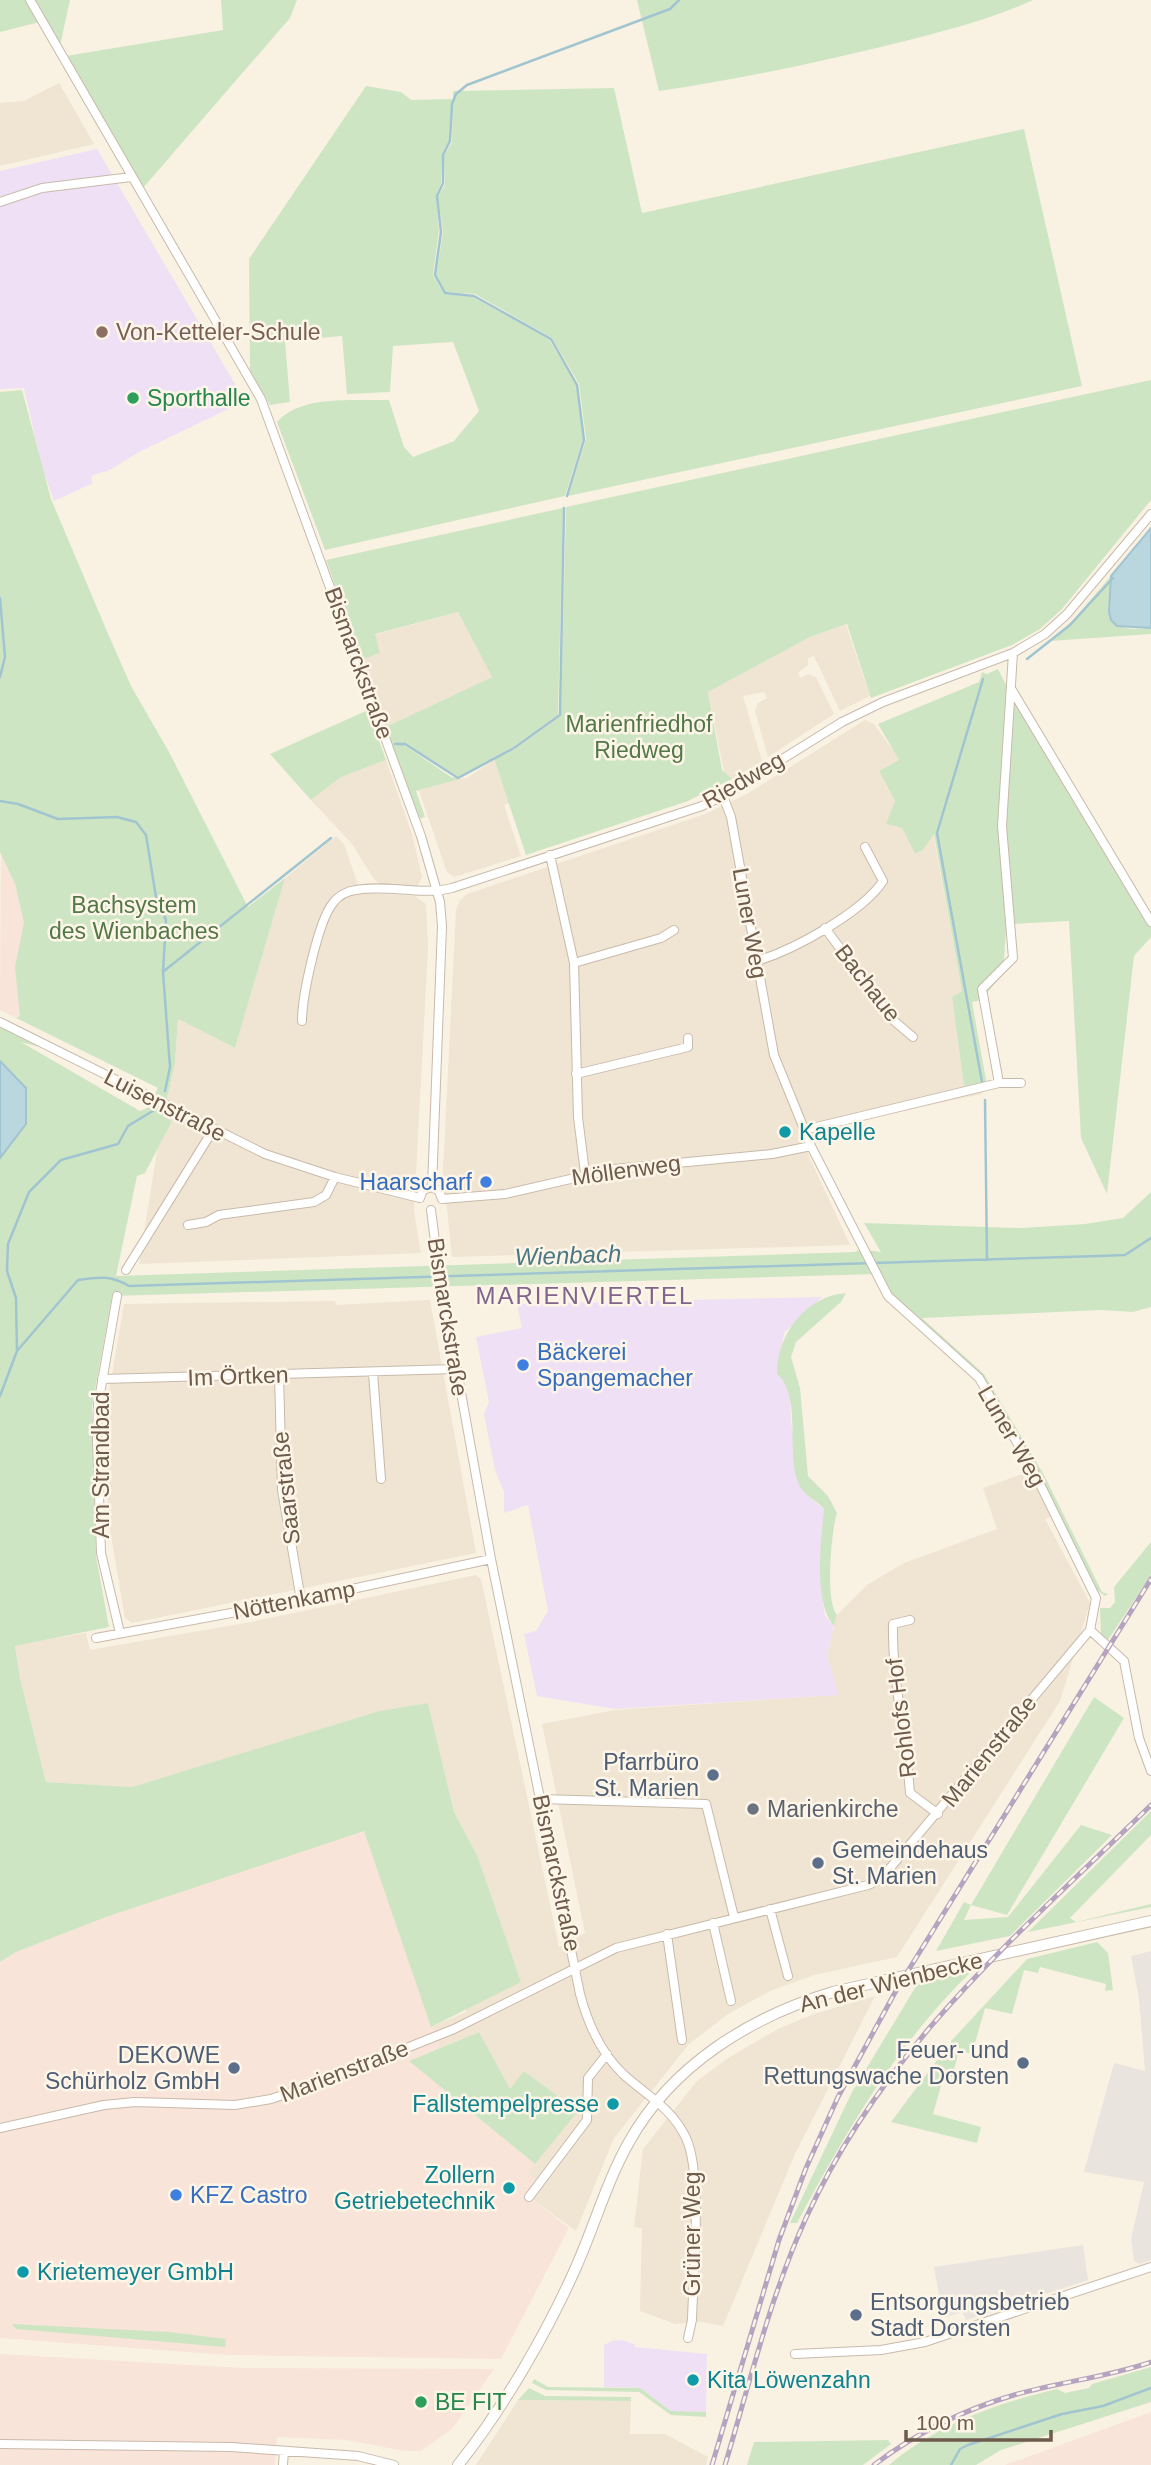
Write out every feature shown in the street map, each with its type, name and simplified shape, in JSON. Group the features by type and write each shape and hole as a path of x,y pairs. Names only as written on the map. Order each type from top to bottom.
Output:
{"street":[{"name":"Bismarckstraße","path":"30,0 269,418 407,794 437,891 442,926 432,1187"},
{"path":"0,202 42,188 131,177"},
{"name":"Riedweg","path":"302,1021 302,997 326,915 333,902 358,889 437,891 723,796 842,722 883,702 1013,653 1045,634 1068,614 1151,514"},
{"path":"999,1083 982,989 1013,958 1002,826 1013,653"},
{"path":"998,659 1010,674"},
{"path":"1012,690 1151,922"},
{"name":"Luner Weg","path":"723,796 731,817 774,1055 811,1146 874,1273 895,1305 979,1378 1033,1470 1096,1598 1090,1630"},
{"path":"757,961 850,914 874,894 883,881 865,847"},
{"path":"550,855 574,963 576,1074 585,1173"},
{"name":"Bachaue","path":"825,928 893,1020 913,1037"},
{"path":"574,963 662,938 674,930"},
{"name":"Luisenstraße","path":"0,1022 265,1154 335,1177 420,1198"},
{"path":"576,1074 688,1047 688,1038"},
{"path":"804,1130 999,1083 1021,1083"},
{"path":"126,1270 213,1130"},
{"name":"Möllenweg","path":"442,1199 505,1194 585,1173 772,1154 811,1146"},
{"path":"188,1225 206,1222 219,1215 314,1202 326,1195 335,1177"},
{"path":"432,1187 439,1191 442,1199 439,1207 431,1210 423,1206 420,1198 424,1190 432,1187"},
{"name":"Bismarckstraße","path":"431,1210 438,1265 491,1559 587,2020 607,2054 624,2074 657,2099"},
{"name":"Am Strandbad","path":"117,1296 102,1379 97,1438 101,1553 120,1633"},
{"name":"Im Örtken","path":"102,1379 456,1369"},
{"path":"373,1373 381,1479"},
{"name":"Saarstraße","path":"278,1374 282,1490 301,1600"},
{"name":"Nöttenkamp","path":"96,1638 301,1600 491,1559"},
{"name":"Rohlofs Hof","path":"910,1620 894,1624 893,1653 906,1736 910,1793 938,1814"},
{"path":"1090,1630 1124,1661 1139,1738 1151,1771"},
{"name":"Marienstraße","path":"0,2128 104,2105 135,2102 235,2105 271,2099 454,2029 608,1952 667,1934 880,1880 1090,1630"},
{"path":"542,1799 706,1804 734,1917"},
{"path":"769,1909 788,1976"},
{"name":"An der Wienbecke","path":"657,2099 725,2040 799,2003 869,1982 1151,1921"},
{"path":"713,1923 731,2001"},
{"path":"667,1934 682,2040"},
{"path":"529,2197 587,2120 588,2078 607,2054"},
{"path":"458,2465 485,2429 555,2313 622,2155 657,2099"},
{"name":"Grüner Weg","path":"657,2099 682,2131 693,2159 692,2320 688,2338"},
{"path":"795,2354 880,2350 925,2342 1151,2267"},
{"path":"0,2444 189,2446 284,2451 358,2456 394,2465"},
{"path":"283,2465 284,2451"}],"shaded area":[{"path":"59,83 94,144 0,166 0,103 24,101"},
{"name":"Von-Ketteler-Schule","path":"97,149 245,401 139,452 110,470 93,475 93,483 54,501 41,464 24,388 0,389 0,171"},
{"path":"458,612 492,677 388,726 364,659 380,653 374,635"},
{"path":"846,625 870,696 840,711 814,656 808,658 808,665 798,673 801,678 808,674 816,677 834,714 768,757 755,711 758,703 767,698 764,692 743,696 762,761 732,779 725,776 708,692 810,637"},
{"path":"865,720 874,724 900,760 879,771 895,801 902,828 915,854 923,850 933,833 962,991 952,997 964,1086 979,1083 982,1094 811,1131 800,1137 850,1245 452,1257 443,1171 456,910 460,900 467,894 705,814 747,794"},
{"path":"386,760 412,834 422,877 417,887 383,886 374,879 352,844 311,800 341,777"},
{"path":"494,760 509,803 504,805 521,856 454,877 447,872 419,791 452,779 467,778"},
{"path":"336,836 344,844 358,885 367,893 415,896 426,904 428,948 414,1211 421,1253 139,1264 162,1120 175,1063 178,1019 235,1048 285,878"},
{"path":"1,851 15,884 27,937 26,991 20,1016 16,1018 0,1010"},
{"path":"822,1297 784,1333 777,1374 790,1390 799,1481 804,1493 824,1509 821,1585 825,1616 834,1626 827,1655 839,1695 615,1709 537,1696 524,1634 536,1631 548,1611 528,1505 504,1513 504,1492 495,1470 484,1414 489,1402 476,1337 522,1328 517,1304"},
{"path":"430,1300 476,1553 132,1623 125,1618 108,1518 105,1415 124,1304 335,1301 336,1305"},
{"path":"1028,1472 1051,1517 1045,1519 1090,1603 1060,1701 897,1957 814,1975 770,1991 728,2014 689,2044 614,2138 576,2231 525,2194 527,2173 577,2111 524,2071 510,2090 479,2032 440,2048 431,2027 466,2012 477,1855 454,1812 428,1703 379,1711 132,1787 46,1782 20,1678 15,1645 86,1633 90,1650 251,1622 476,1575 481,1579 559,1947 585,1933 542,1724 615,1710 838,1695 827,1655 837,1615 867,1585 904,1563 997,1529 983,1488"},
{"path":"365,1830 440,2048 410,2061 535,2164 528,2173 536,2180 525,2194 569,2228 501,2359 228,2355 0,2338 0,1962 16,1952 106,1917"},
{"path":"1151,1951 1151,2260 1140,2264 1134,2261 1131,2239 1144,2182 1084,2172 1114,2063 1145,2071 1139,1999 1131,1956"},
{"path":"875,1996 795,2154 723,2326 702,2322 675,2324 640,2311 642,2228 634,2227 643,2149 697,2081 728,2058 778,2029 814,2014"},
{"path":"1083,2245 1088,2280 966,2320 962,2312 943,2318 934,2267"},
{"path":"622,2340 634,2344 635,2347 707,2354 706,2412 671,2411 640,2388 604,2387 604,2345"},
{"path":"0,2354 242,2368 494,2369 452,2429 421,2451 404,2451 347,2440 277,2437 275,2465 0,2465"},
{"path":"518,2400 631,2401 630,2434 665,2434 708,2457 706,2465 476,2465"},
{"path":"1151,2412 1151,2465 1005,2465 1033,2455"}],"green space":[{"path":"0,0 70,0 60,46 44,21 0,32"},
{"path":"221,0 297,0 290,18 143,188 66,56 223,30"},
{"path":"637,0 1033,0 979,21 885,46 772,71 659,91"},
{"path":"366,86 401,92 411,100 452,99 449,141 442,155 441,183 436,196 439,231 433,275 444,294 473,297 549,339 576,384 583,439 565,496 325,550 277,422 287,413 314,403 389,400 404,447 413,457 454,441 479,411 453,342 393,346 390,392 347,394 342,336 285,341 290,402 270,405 250,371 249,259"},
{"path":"614,88 642,213 1024,129 1082,386 568,496 586,439 579,384 552,338 475,294 445,292 436,276 443,232 438,197 445,184 444,156 452,142 453,91"},
{"name":"Marienfriedhof Riedweg","path":"1151,380 1151,500 1062,609 1040,629 1012,645 871,698 847,624 810,637 708,692 722,770 732,779 688,801 526,855 494,759 515,749 561,716 566,507"},
{"name":"Bachsystem des Wienbaches","path":"22,390 51,499 109,636 131,686 169,752 248,907 285,878 235,1048 178,1019 175,1063 163,1116 172,1121 145,1173 137,1176 116,1276 855,1252 860,1249 881,1252 864,1223 1021,1228 1085,1224 1123,1218 1151,1192 1151,1307 1133,1312 1102,1310 922,1318 984,1374 1044,1475 1102,1592 1108,1594 1105,1596 1097,1590 1050,1494 985,1378 894,1298 878,1274 112,1296 92,1407 96,1556 109,1627 15,1646 20,1678 46,1782 132,1787 379,1711 428,1703 454,1812 477,1855 521,1982 431,2027 364,1831 106,1917 16,1952 0,1962 0,1158 26,1124 0,1061 0,1026 39,1047 21,1042 140,1111 147,1108 158,1088 16,1018 20,1016 15,967 24,923 15,884 0,852 0,392"},
{"path":"563,508 558,715 513,747 459,777 406,744 395,744 404,745 451,777 459,779 416,791 425,817 419,819 326,560","holes":["458,612 492,677 388,726 364,659 380,653 375,634"]},
{"path":"1111,576 1111,620 1125,628 1151,628 1151,634 1050,641 1073,620"},
{"path":"998,669 1009,691 999,826 1006,930 1003,974 981,1000 972,1002 986,1080 986,1089 981,1090 979,1083 964,1086 952,997 962,991 934,834 923,850 915,854 902,828 886,824 895,801 879,771 899,760 878,724 979,682 982,672 987,674"},
{"path":"1015,701 1146,923 1151,925 1151,937 1134,956 1107,1194 1081,1138 1069,921 1012,924 1005,826"},
{"path":"368,710 386,760 341,777 311,800 270,754"},
{"path":"846,1293 841,1302 796,1342 791,1357 800,1388 808,1476 828,1496 837,1513 830,1566 831,1596 837,1615 834,1626 827,1615 821,1587 820,1553 824,1509 803,1491 797,1479 790,1399 777,1374 782,1345 796,1320 818,1301"},
{"path":"1151,1542 1151,1575 1108,1640 1101,1636 1100,1608 1110,1608 1115,1602 1114,1587"},
{"path":"1094,1697 1124,1718 1007,1915 971,1905"},
{"path":"1151,1811 1151,1835 1070,1918 1076,1922 1151,1904 1151,1907 1028,1932"},
{"path":"1081,1825 1112,1835 1010,1936 936,1951 964,1902 971,1905 964,1920 1008,1917"},
{"path":"1097,1942 1108,1953 1113,1990 1105,1991 1106,1984 1040,1967 1038,1973 1024,1970 1012,2014 985,2008 972,2054 959,2051 952,2077 944,2075 933,2114 981,2127 977,2143 891,2122 952,2040 1027,1959"},
{"path":"972,1971 920,2028 897,2058 834,2155 797,2223 790,2223 851,2094 918,1983"},
{"path":"479,2032 510,2089 524,2071 578,2111 535,2164 409,2061"},
{"path":"12,2324 169,2332 226,2339 225,2347 16,2329"},
{"path":"1151,2367 1151,2402 1001,2450 976,2465 889,2465 927,2438 989,2409 1057,2389 1065,2393 1089,2388 1092,2384"},
{"path":"534,2379 548,2387 640,2388 671,2411 706,2412 706,2417 671,2415 639,2392 546,2390 532,2383"},
{"path":"529,2388 545,2396 631,2397 631,2401 518,2400"},
{"path":"888,2440 891,2444 863,2465 747,2465 754,2442"}],"water":[{"path":"1151,528 1151,628 1117,626 1111,620 1109,612 1111,576"},
{"path":"0,1061 26,1088 26,1124 0,1158"}],"waterway":[{"path":"567,496 584,440 577,385 551,339 474,296 445,293 435,275 441,232 437,196 443,183 443,155 450,141 452,104 456,94 467,85 670,9 679,0"},
{"path":"395,744 405,744 458,778 514,748 560,715 564,508"},
{"path":"1027,659 1070,625 1113,578"},
{"path":"0,598 5,657 0,677"},
{"path":"982,1082 937,833 983,679"},
{"path":"0,801 18,804 58,819 117,817 136,822 146,835 156,897 166,920 163,972 170,1067 165,1091"},
{"path":"164,971 331,838"},
{"path":"985,1100 987,1260"},
{"path":"0,1396 17,1351 16,1298 7,1271 8,1244 29,1192 61,1160 118,1144 128,1126 156,1109"},
{"name":"Wienbach","path":"17,1351 78,1280 92,1278 110,1278 129,1286 1099,1256 1125,1255 1151,1238"},
{"path":"951,2465 960,2449 968,2445 1062,2414 1103,2406 1151,2388"}],"railway":[{"path":"712,2465 779,2240 806,2168 838,2097 898,1987 1151,1579"},
{"path":"725,2465 761,2340 793,2248 838,2156 875,2098 915,2045 958,1995 1151,1805"},
{"path":"874,2465 923,2433 995,2401 1151,2362"}],"place":[{"name":"Von-Ketteler-Schule","path":"102,332"},
{"name":"Sporthalle","path":"133,398"},
{"name":"Kapelle","path":"785,1132"},
{"name":"Haarscharf","path":"486,1182"},
{"name":"Bäckerei Spangemacher","path":"523,1365"},
{"name":"Pfarrbüro St. Marien","path":"713,1775"},
{"name":"Marienkirche","path":"753,1809"},
{"name":"Gemeindehaus St. Marien","path":"818,1863"},
{"name":"Feuer- und Rettungswache Dorsten","path":"1023,2063"},
{"name":"DEKOWE Schürholz GmbH","path":"234,2068"},
{"name":"Fallstempelpresse","path":"613,2104"},
{"name":"Zollern Getriebetechnik","path":"509,2188"},
{"name":"KFZ Castro","path":"176,2195"},
{"name":"Krietemeyer GmbH","path":"23,2272"},
{"name":"Entsorgungsbetrieb Stadt Dorsten","path":"856,2315"},
{"name":"Kita Löwenzahn","path":"693,2380"},
{"name":"BE FIT","path":"421,2402"}],"district":[{"name":"MARIENVIERTEL","path":"585,1295"}]}
